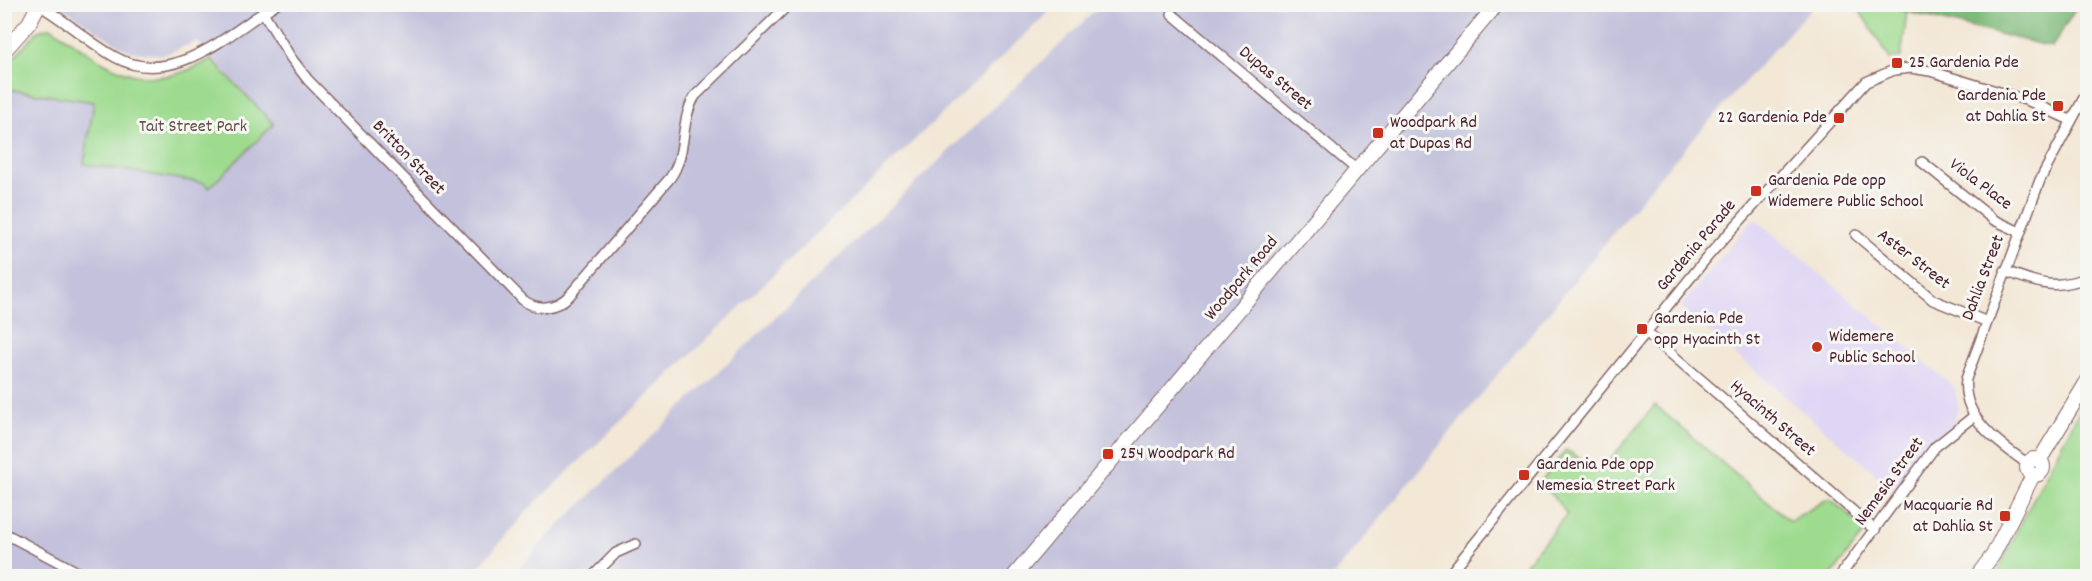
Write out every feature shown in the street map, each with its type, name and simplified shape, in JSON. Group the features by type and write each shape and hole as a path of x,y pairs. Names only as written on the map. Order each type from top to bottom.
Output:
{"street":[{"path":"4,51 29,23 39,5 114,57 132,64 153,67 187,60 276,4"},
{"name":"Britton Street","path":"263,12 291,58 308,80 523,300 546,309 569,296 670,178 680,160 684,123 695,96 789,4"},
{"name":"Woodpark Road","path":"1014,576 1497,4"},
{"name":"Dupas Street","path":"1172,14 1357,170"},
{"name":"Gardenia Parade","path":"1450,576 1720,242 1856,91 1879,76 1911,68 1930,71 2029,101 2070,120"},
{"name":"Dahlia Street","path":"1974,417 1967,401 1965,384 1985,321 2040,180 2088,90"},
{"name":"Viola Place","path":"1922,162 1994,220 2019,232"},
{"name":"Aster Street","path":"1856,235 1933,300 1985,321"},
{"path":"2005,271 2047,285 2062,285 2088,277"},
{"name":"Hyacinth Street","path":"1647,333 1875,530"},
{"path":"1977,576 1993,555 2034,466 2088,380"},
{"path":"1974,417 2034,466"},
{"name":"Nemesia Street","path":"1840,576 1935,447 1974,417"},
{"path":"4,533 85,576"},
{"path":"593,576 616,553 636,544"}],"shaded area":[{"path":"59,5 1056,5 528,510 471,576 5,576 5,89 94,102 84,164 205,183 210,187 274,124 197,41 164,55 132,52"},
{"path":"1101,5 1814,5 1660,176 1333,576 513,576 550,534"},
{"name":"Widemere Public School","path":"1754,218 1955,388 1958,407 1954,423 1931,439 1895,490 1680,307"}],"green space":[{"path":"1856,5 1896,5 1907,12 1901,57 1890,59"},
{"path":"1896,5 2078,5 2052,47 1907,12"},
{"name":"Tait Street Park","path":"51,27 108,65 126,73 145,77 165,76 187,71 211,59 274,124 209,188 204,183 84,164 94,102 5,89 5,67 38,31"},
{"path":"2087,396 2087,576 1996,576 2019,526"},
{"path":"1655,405 1790,521 1829,498 1863,527 1863,534 1831,576 1535,576 1523,567 1567,514 1541,481 1566,450 1601,471"}],"waterway":[{"path":"2081,421 2088,418"}],"place":[{"name":"25 Gardenia Pde","path":"1897,63"},
{"name":"Gardenia Pde at Dahlia St","path":"2058,106"},
{"name":"22 Gardenia Pde","path":"1839,118"},
{"name":"Woodpark Rd at Dupas Rd","path":"1378,133"},
{"name":"Gardenia Pde opp Widemere Public School","path":"1756,191"},
{"name":"Gardenia Pde opp Hyacinth St","path":"1642,329"},
{"name":"Widemere Public School","path":"1817,347"},
{"name":"254 Woodpark Rd","path":"1108,454"},
{"name":"Gardenia Pde opp Nemesia Street Park","path":"1524,475"},
{"name":"Macquarie Rd at Dahlia St","path":"2005,516"}]}
